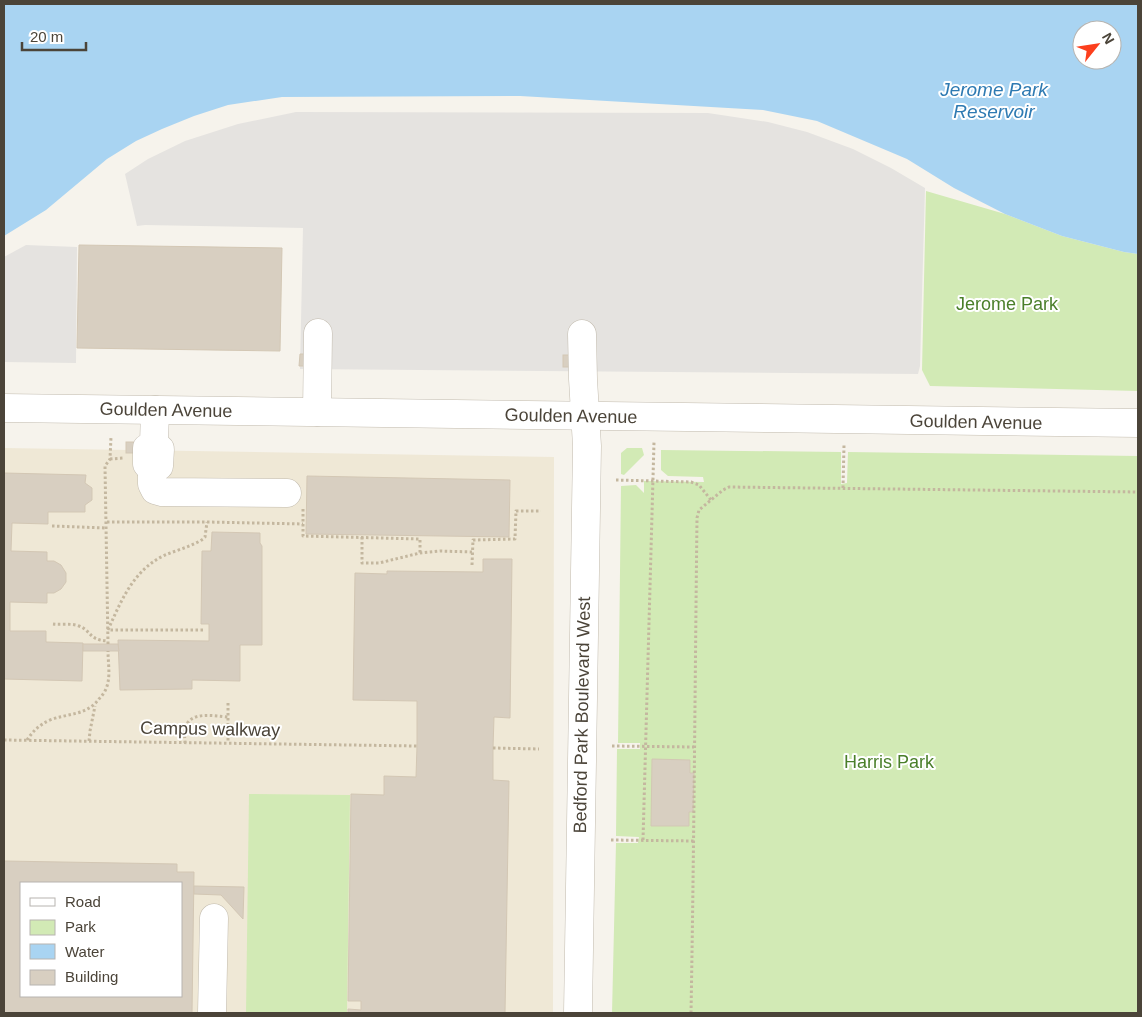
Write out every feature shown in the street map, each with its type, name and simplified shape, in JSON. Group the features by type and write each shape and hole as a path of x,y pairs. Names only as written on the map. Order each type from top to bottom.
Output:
{"street":[{"path":"317,412 318,333"},
{"name":"Bedford Park Boulevard West","path":"578,1013 587,446 582,379 582,334"},
{"name":"Goulden Avenue","path":"4,408 1138,423"},
{"path":"155,410 154,444 147,448 147,464 152,470 152,484 155,490 295,500"},
{"path":"212,1013 214,918"}],"path":[{"path":"53,624 77,625 99,641 108,643 105,466 110,458 111,437"},
{"path":"643,840 654,442"},
{"path":"843,488 844,445"},
{"path":"616,480 691,482 699,486 711,500"},
{"path":"691,1013 697,518 700,510 729,487 1138,492"},
{"path":"295,500 303,524 303,536 420,539 420,553"},
{"path":"472,565 473,540 515,539 516,511 542,511"},
{"path":"107,522 303,524"},
{"path":"108,630 125,593 133,581 156,560 203,539 207,522"},
{"path":"52,526 106,528"},
{"path":"362,537 362,563 379,563 420,553 440,551 472,552"},
{"path":"108,630 203,630"},
{"path":"27,740 34,730 42,724 62,716 85,711 95,705 104,694 108,683 108,651"},
{"path":"228,702 228,743"},
{"path":"90,741 95,705"},
{"path":"185,743 187,724 200,715 228,717"},
{"name":"Campus walkway","path":"4,740 417,746"},
{"path":"612,746 694,747"},
{"path":"493,748 539,749"},
{"path":"611,840 694,841"}],"shaded area":[{"path":"296,112 708,113 768,122 807,132 853,149 925,188 920,366 918,374 300,369 303,228 137,226 125,174 148,159 185,141 238,124"},
{"path":"26,245 77,247 76,363 4,362 4,257"},
{"path":"4,448 554,457 553,1013 4,1013"}],"green space":[{"name":"Jerome Park","path":"926,191 1005,214 1062,236 1138,254 1138,391 930,386 922,370"},
{"path":"627,448 642,448 644,455 624,475 621,474 621,453"},
{"name":"Harris Park","path":"661,450 841,452 841,484 847,483 848,452 1138,456 1138,1013 612,1013 616,843 638,843 639,837 616,836 617,749 640,749 640,743 618,743 621,486 636,485 644,493 644,481 704,482 703,477 668,476 661,470"},
{"path":"249,794 350,795 347,1013 246,1013"}],"water":[{"name":"Jerome Park Reservoir","path":"4,4 1138,4 1138,254 1062,236 1005,214 954,188 907,159 817,121 763,110 520,96 282,97 228,105 194,116 136,141 107,159 46,210 4,236"}],"building":[{"path":"79,245 282,248 280,351 77,348"},
{"path":"300,354 307,354 306,366 299,366"},
{"path":"563,355 570,355 570,367 563,367"},
{"path":"126,442 136,442 136,453 126,453"},
{"path":"4,473 86,475 85,483 92,488 92,500 85,505 85,512 48,512 48,524 12,523 11,551 47,552 47,561 54,561 61,565 66,573 66,582 61,589 54,593 47,593 47,603 10,602 10,631 46,631 46,642 83,643 82,681 4,679"},
{"path":"307,476 510,480 509,537 306,534"},
{"path":"212,532 260,533 260,543 262,546 262,645 240,645 240,681 192,680 192,689 120,690 118,640 209,641 209,624 201,624 202,551 211,551"},
{"path":"483,559 512,559 510,718 494,717 493,748 493,780 509,781 505,1013 348,1013 348,1009 361,1010 361,1001 348,1001 351,794 384,795 384,776 416,777 417,746 417,701 353,700 355,573 387,574 387,571 483,572"},
{"path":"83,644 118,644 119,651 83,651"},
{"path":"652,759 690,760 690,773 694,773 693,812 689,812 689,826 651,826"},
{"path":"4,861 177,864 177,872 194,872 192,1013 4,1013"},
{"path":"194,886 244,887 243,919 221,895 194,894"}]}
